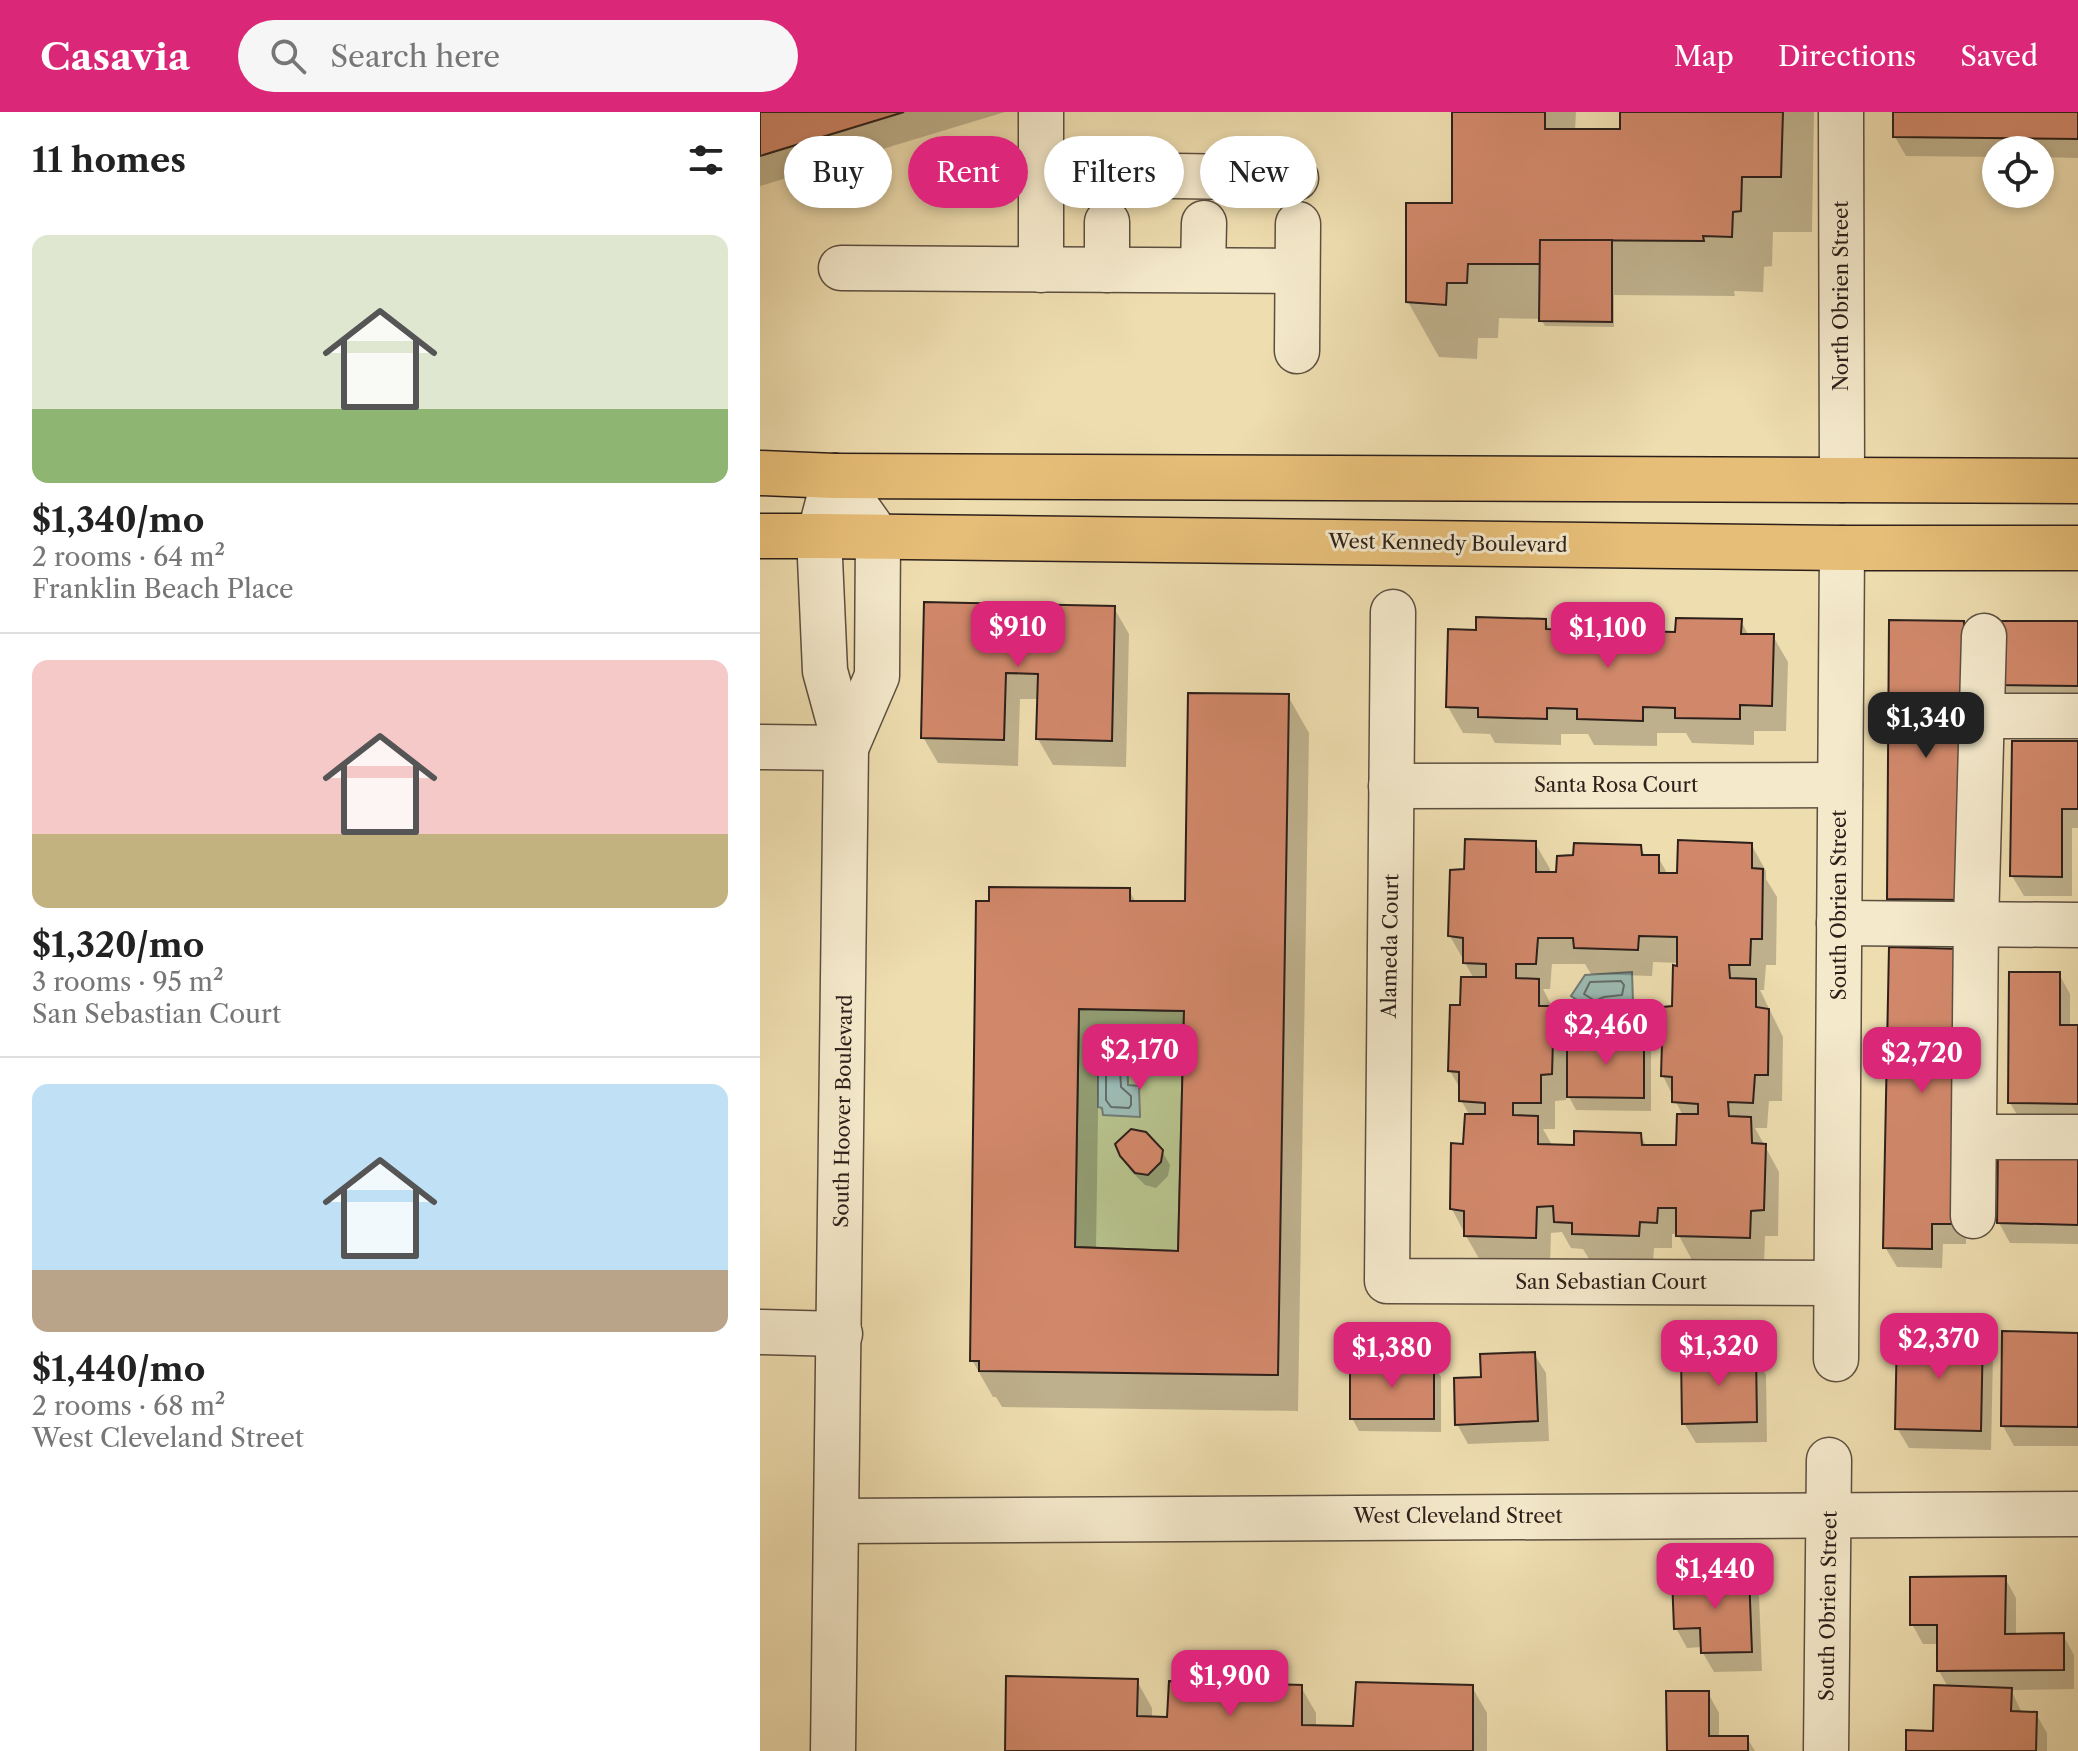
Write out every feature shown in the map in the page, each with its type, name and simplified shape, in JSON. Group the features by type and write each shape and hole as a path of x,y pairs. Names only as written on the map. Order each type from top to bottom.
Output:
{"main road":[{"path":"760,473 835,476 2078,481"},
{"path":"1842,480 1842,548"},
{"name":"West Kennedy Boulevard","path":"760,536 2078,548"}],"street":[{"path":"1041,112 1041,270"},
{"name":"North Obrien Street","path":"1841,112 1842,480"},
{"path":"1107,222 1107,270"},
{"path":"1203,270 1204,223"},
{"path":"1297,351 1298,224"},
{"path":"841,268 1297,271"},
{"path":"760,747 846,748 877,676 878,537 835,476"},
{"name":"South Hoover Boulevard","path":"833,1751 846,748 825,671 819,536 835,476"},
{"name":"South Obrien Street","path":"1836,1359 1842,548"},
{"name":"Alameda Court","path":"1387,1281 1393,612"},
{"path":"1973,1216 1976,925 1984,636"},
{"path":"1984,716 2078,716"},
{"name":"Santa Rosa Court","path":"1391,786 1840,785"},
{"path":"1839,923 2078,925"},
{"path":"1975,1137 2078,1137"},
{"name":"San Sebastian Court","path":"1387,1281 1836,1283"},
{"path":"760,1332 840,1334"},
{"name":"South Obrien Street","path":"1826,1751 1829,1460"},
{"name":"West Cleveland Street","path":"837,1521 1829,1513 2078,1514"}],"green space":[{"path":"1079,1009 1184,1011 1178,1251 1075,1247"}],"water":[{"path":"1632,972 1633,1002 1606,1005 1594,1012 1571,996 1585,975"},
{"path":"1114,1037 1127,1044 1128,1085 1139,1086 1140,1117 1103,1115 1102,1108 1098,1107 1098,1042 1105,1043"}],"building":[{"path":"760,112 904,112 825,136 784,136 784,149 760,156"},
{"path":"1452,112 1545,112 1545,129 1620,129 1620,112 1783,112 1781,177 1742,177 1741,211 1733,212 1732,237 1703,236 1704,241 1540,240 1540,264 1468,264 1467,283 1447,283 1446,305 1406,302 1406,203 1452,203"},
{"path":"1893,112 2078,112 2078,139 2054,139 2054,136 1893,137"},
{"path":"1540,240 1612,240 1612,322 1539,321"},
{"path":"924,602 1115,606 1112,741 1036,739 1038,674 1006,673 1004,740 921,738"},
{"path":"1476,617 1546,619 1546,629 1675,632 1676,618 1742,619 1741,634 1774,634 1772,706 1740,705 1740,719 1675,718 1675,708 1643,707 1643,721 1577,719 1577,709 1547,708 1547,719 1478,717 1478,708 1446,707 1448,629 1476,630"},
{"path":"1889,620 1964,621 1963,900 1887,899"},
{"path":"1999,621 2078,621 2078,686 1998,685"},
{"path":"1188,693 1289,694 1278,1375 979,1371 979,1361 970,1361 976,901 989,901 989,887 1130,888 1130,901 1185,901","holes":["1079,1009 1184,1011 1178,1251 1075,1247"]},
{"path":"2012,741 2078,741 2078,809 2062,809 2062,877 2010,876"},
{"path":"1465,839 1536,841 1536,872 1556,872 1557,856 1573,855 1574,843 1641,845 1642,855 1659,855 1659,873 1677,873 1678,840 1752,843 1752,868 1763,869 1762,939 1751,939 1750,965 1729,965 1730,978 1756,979 1756,1007 1769,1009 1768,1075 1755,1075 1753,1103 1728,1102 1729,1116 1751,1117 1752,1143 1766,1144 1764,1210 1751,1211 1750,1238 1676,1236 1676,1208 1658,1208 1657,1223 1640,1222 1639,1236 1572,1234 1572,1223 1554,1222 1553,1206 1537,1207 1536,1238 1464,1236 1464,1211 1450,1209 1451,1143 1463,1144 1465,1114 1485,1114 1485,1103 1459,1101 1459,1072 1448,1071 1450,1005 1460,1005 1461,977 1486,977 1486,964 1463,963 1463,938 1448,936 1450,870 1464,869","holes":["1639,936 1677,937 1672,1006 1663,1007 1661,1076 1672,1077 1672,1102 1698,1104 1698,1114 1677,1114 1676,1145 1642,1145 1641,1133 1574,1131 1574,1145 1538,1144 1538,1116 1513,1115 1513,1103 1541,1103 1541,1075 1552,1074 1554,1006 1539,1006 1539,979 1516,978 1516,964 1536,964 1538,938 1573,938 1574,948 1638,950"]},
{"path":"1889,947 1961,949 1956,1224 1932,1224 1932,1249 1883,1248"},
{"path":"2009,972 2060,972 2060,1025 2078,1025 2078,1104 2008,1103"},
{"path":"1567,1036 1644,1037 1644,1098 1567,1097"},
{"path":"1131,1129 1146,1132 1163,1150 1161,1162 1148,1175 1135,1173 1120,1156 1115,1144"},
{"path":"1998,1150 2078,1152 2078,1225 1997,1223"},
{"path":"1897,1331 1983,1332 1981,1431 1895,1429"},
{"path":"2002,1331 2078,1333 2078,1427 2001,1426"},
{"path":"1535,1352 1538,1421 1455,1425 1454,1378 1481,1377 1480,1354"},
{"path":"1756,1353 1757,1422 1682,1424 1681,1354"},
{"path":"1350,1361 1434,1362 1434,1419 1350,1419"},
{"path":"1749,1574 1752,1652 1701,1653 1700,1628 1674,1629 1672,1577"},
{"path":"2006,1576 2005,1634 2064,1633 2064,1670 1937,1671 1937,1625 1910,1625 1910,1577"},
{"path":"1006,1676 1138,1679 1137,1716 1167,1717 1169,1681 1302,1685 1302,1725 1353,1726 1356,1682 1473,1685 1473,1751 1005,1751"},
{"path":"1934,1685 2012,1688 2011,1711 2037,1712 2036,1751 1906,1751 1906,1730 1933,1731"},
{"path":"1666,1691 1709,1691 1709,1736 1748,1736 1748,1751 1667,1751"}]}
